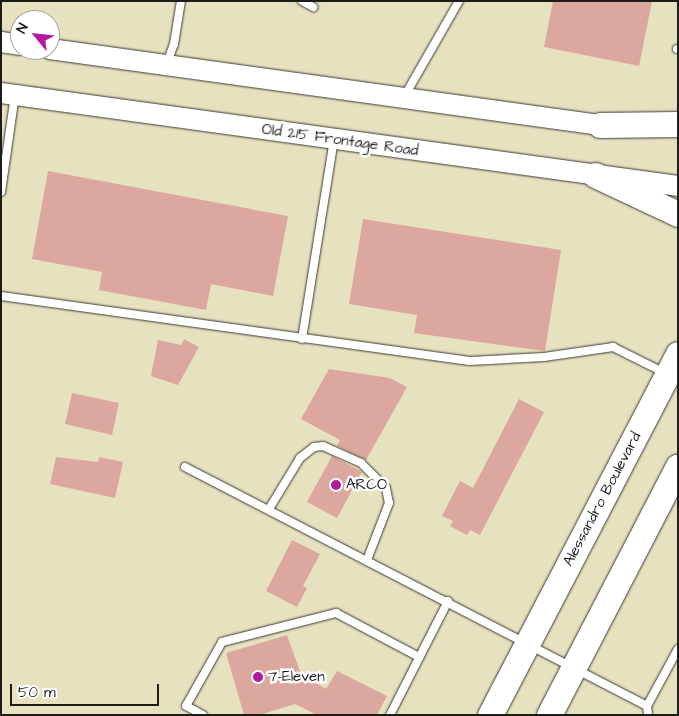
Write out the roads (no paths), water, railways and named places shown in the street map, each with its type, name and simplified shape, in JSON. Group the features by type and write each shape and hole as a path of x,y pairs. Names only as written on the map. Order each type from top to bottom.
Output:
{"main road":[{"path":"600,126 678,124"},
{"path":"595,174 678,214"},
{"name":"Alessandro Boulevard","path":"490,715 673,364"},
{"path":"549,715 678,466"}],"street":[{"path":"60,50 678,137"},
{"name":"Old 215 Frontage Road","path":"8,94 678,186"}],"lane":[{"path":"167,65 174,44 181,1"},
{"path":"302,1 313,7"},
{"path":"403,98 460,1"},
{"path":"1,192 8,94"},
{"path":"302,339 334,139"},
{"path":"1,296 470,361 544,357 613,347 673,364"},
{"path":"269,509 300,458 314,447 323,446 361,464 386,488 389,504 367,560"},
{"path":"186,467 448,601 647,706"},
{"path":"390,715 448,601"},
{"path":"203,715 186,706 222,642 336,613 419,658"},
{"path":"648,715 647,706 678,649"}],"place":[{"name":"ARCO","path":"336,485"},
{"name":"7-Eleven","path":"258,677"}]}
